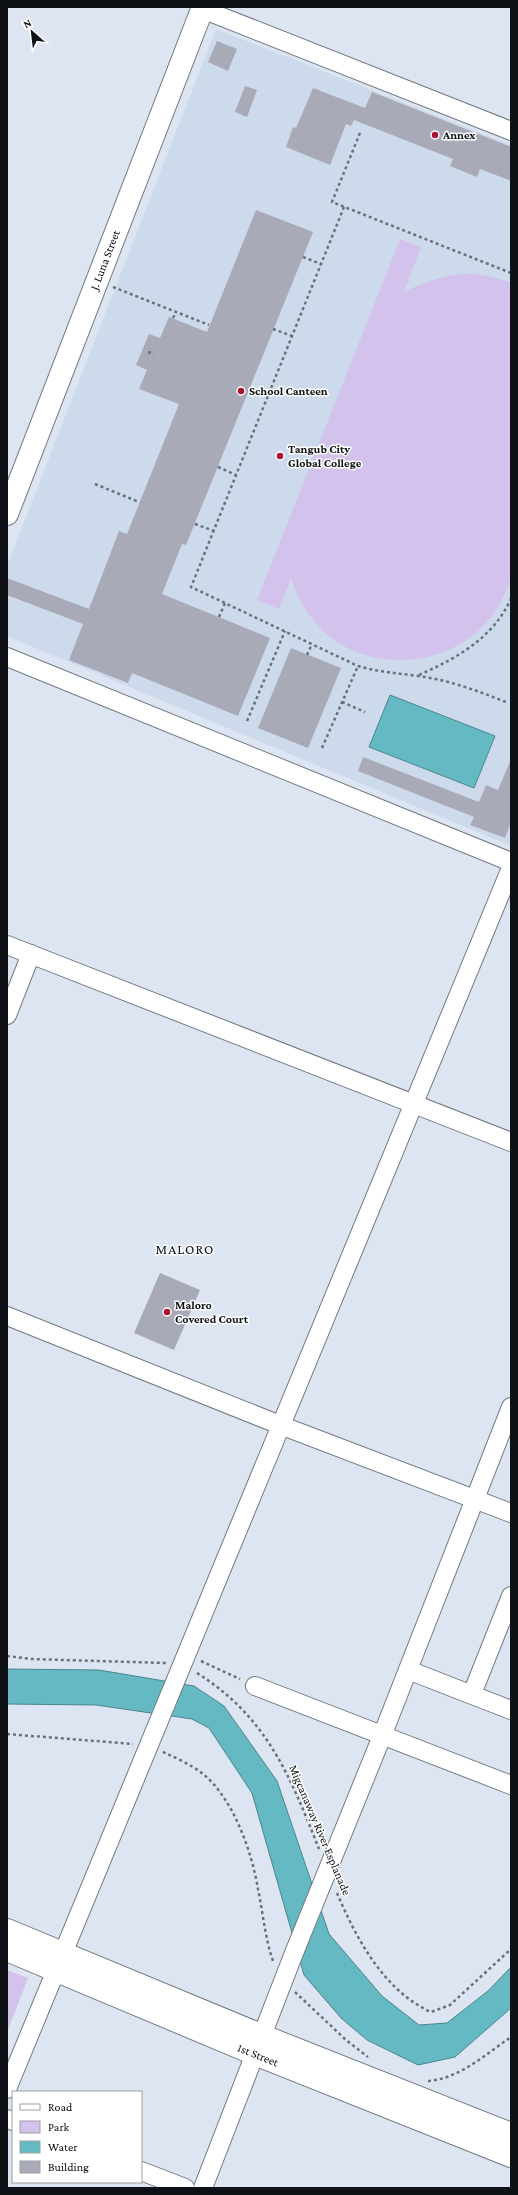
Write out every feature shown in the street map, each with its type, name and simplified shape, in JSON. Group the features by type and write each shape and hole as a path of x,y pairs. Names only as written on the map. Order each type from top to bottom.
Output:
{"main road":[{"name":"J. Luna Street","path":"7,514 203,8"},
{"name":"1st Street","path":"7,1930 61,1960 259,2045 446,2119 511,2156"},
{"name":"1st Street","path":"7,1950 61,1960"},
{"name":"1st Street","path":"446,2119 511,2134"}],"street":[{"path":"203,8 511,131"},
{"path":"7,657 511,862"},
{"path":"7,2089 152,1742 280,1425 511,868"},
{"path":"7,945 511,1142"},
{"path":"7,1015 31,954"},
{"path":"7,1316 280,1425 511,1514"},
{"path":"203,2188 294,1953 382,1736 511,1407"},
{"path":"472,1694 511,1596"},
{"path":"408,1670 511,1710"},
{"path":"255,1686 511,1785"},
{"path":"142,2171 185,2188"}],"path":[{"path":"360,133 332,202 511,273"},
{"path":"344,207 191,587 358,666 378,672 418,676 474,689 506,702"},
{"path":"302,256 321,264"},
{"path":"115,288 209,325"},
{"path":"173,318 176,312"},
{"path":"273,329 292,336"},
{"path":"148,352 154,354"},
{"path":"218,467 236,475"},
{"path":"95,484 139,502"},
{"path":"195,524 214,531"},
{"path":"418,676 442,665 488,635 503,616 511,599"},
{"path":"219,617 226,603"},
{"path":"247,721 285,631"},
{"path":"307,655 312,644"},
{"path":"322,748 358,666"},
{"path":"342,702 364,712"},
{"path":"7,1656 183,1663 255,1686"},
{"name":"Migcanaway River Esplanade","path":"183,1663 228,1695 248,1715 266,1737 293,1786 325,1877 362,1944 382,1971 414,2004 431,2012 450,2005 511,1949"},
{"path":"7,1734 152,1742 204,1774 224,1799 236,1821 249,1853 258,1887 271,1955 276,1969 284,1980 314,2012 370,2058"},
{"path":"424,2081 440,2080 460,2072 511,2037"}],"shaded area":[{"name":"Tangub City Global College","path":"216,29 511,145 511,846 7,636 7,566"}],"green space":[{"path":"400,239 421,247 404,292 431,281 456,275 482,275 511,283 511,578 504,596 494,613 486,623 467,640 445,651 421,658 396,660 372,657 348,648 327,635 304,607 291,579 279,609 257,600"},
{"path":"7,1970 28,1978 7,2032"}],"water":[{"path":"390,695 495,736 474,788 369,747"},
{"path":"7,1669 99,1670 194,1686 224,1706 277,1781 329,1934 382,1996 419,2025 447,2023 488,1991 511,1967 511,2008 455,2057 418,2065 367,2040 341,2018 304,1975 252,1793 209,1728 192,1719 96,1705 7,1704"}],"building":[{"path":"217,41 237,49 228,71 208,62"},
{"path":"245,86 257,90 247,117 235,112"},
{"name":"Annex","path":"313,88 365,108 372,92 511,147 511,181 480,169 477,177 450,166 453,159 354,120 351,126 346,124 330,165 286,147 293,127 296,128"},
{"path":"256,210 313,232 186,545 182,544 162,594 270,638 238,716 132,673 128,683 69,660 83,624 7,595 7,578 89,609 119,531 127,534 179,404 139,389 147,370 136,365 149,334 160,338 169,317 207,332"},
{"path":"291,648 341,668 308,748 258,728"},
{"path":"363,757 479,802 486,785 498,790 511,759 511,822 505,838 470,825 474,817 358,771"},
{"name":"Maloro Covered Court","path":"160,1273 200,1290 174,1350 134,1333"}],"place":[{"name":"Annex","path":"435,135"},
{"name":"School Canteen","path":"241,391"},
{"name":"Tangub City Global College","path":"280,456"},
{"name":"Maloro Covered Court","path":"167,1312"}],"district":[{"name":"MALORO","path":"185,1249"}]}
